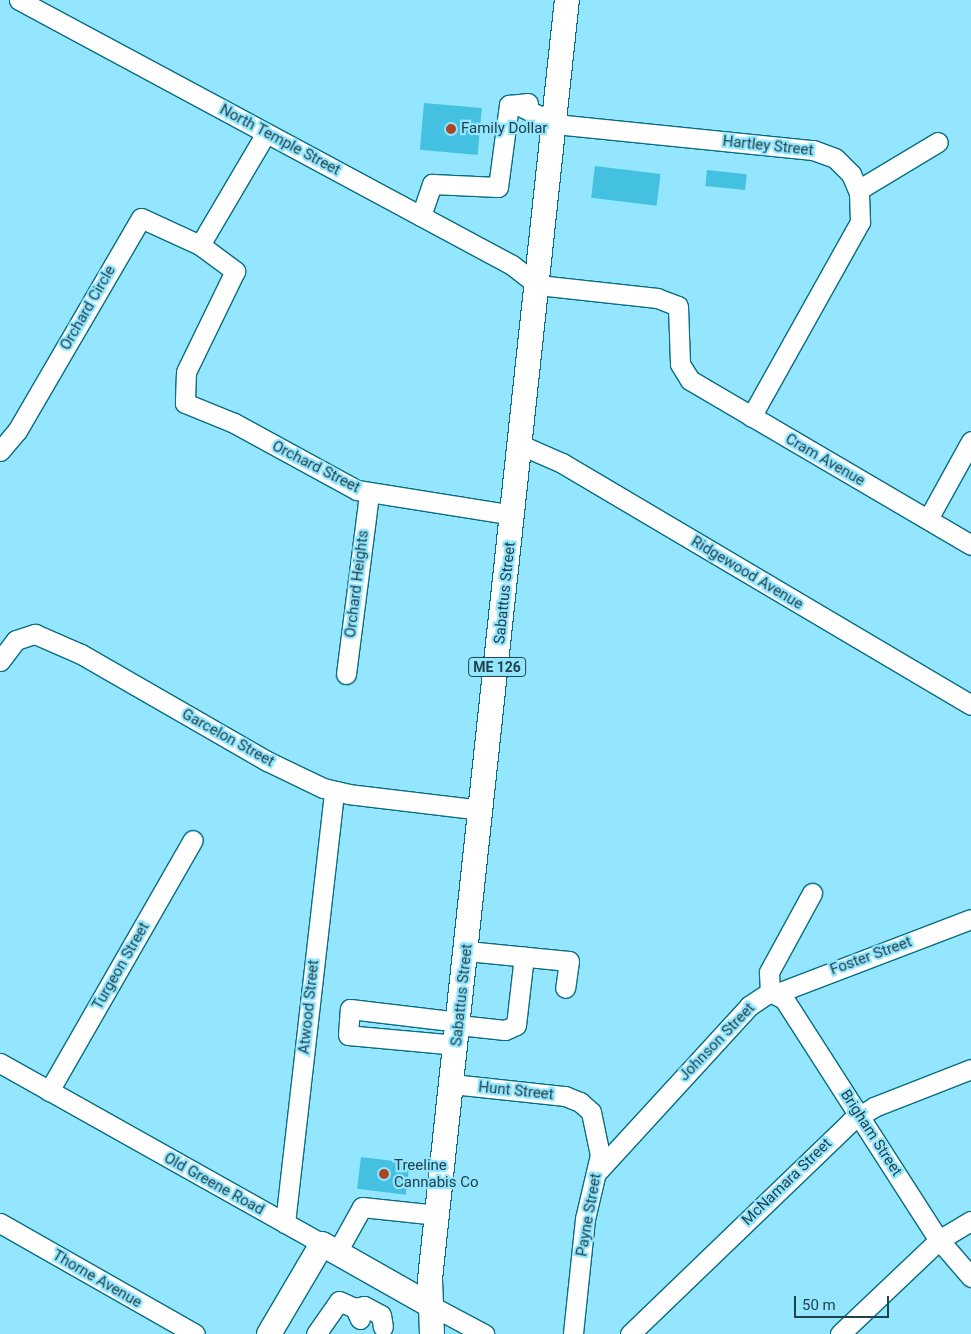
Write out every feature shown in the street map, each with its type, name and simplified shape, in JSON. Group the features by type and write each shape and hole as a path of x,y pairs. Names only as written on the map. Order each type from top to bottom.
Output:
{"main road":[{"name":"Sabattus Street","path":"432,1334 428,1304 567,0"},
{"name":"Old Greene Road","path":"330,1248 428,1304"},
{"path":"269,1334 330,1248"}],"street":[{"name":"North Temple Street","path":"19,0 512,265 538,285"},
{"path":"421,216 432,184 498,187 509,105 520,106 556,116"},
{"name":"Hartley Street","path":"556,116 814,150 835,158 851,174 858,190 860,222 751,417"},
{"path":"200,245 266,133"},
{"path":"858,190 938,142"},
{"name":"Orchard Circle","path":"0,451 17,431 141,218 200,245 232,267 235,278 192,355 186,372 185,403"},
{"name":"Cram Avenue","path":"538,285 657,298 678,306 682,370 705,391 971,545"},
{"name":"Orchard Street","path":"185,403 234,423 370,494 513,514"},
{"path":"928,519 971,441"},
{"name":"Ridgewood Avenue","path":"521,445 562,463 971,705"},
{"name":"Orchard Heights","path":"346,674 370,494"},
{"name":"Garcelon Street","path":"0,661 16,640 26,634 45,637 267,761 334,791 482,810"},
{"name":"Atwood Street","path":"285,1224 334,791"},
{"name":"Turgeon Street","path":"49,1091 193,840"},
{"name":"Johnson Street","path":"594,1179 608,1158 749,1006 770,992 769,972 812,893"},
{"name":"Foster Street","path":"770,992 971,919"},
{"path":"467,950 569,962 565,988"},
{"path":"458,1031 350,1009 348,1035 505,1030 516,1025 524,956"},
{"name":"Brigham Street","path":"770,992 784,998 939,1240 971,1277"},
{"name":"Old Greene Road","path":"0,1063 330,1248"},
{"name":"McNamara Street","path":"630,1334 810,1157 859,1115 971,1069"},
{"name":"Hunt Street","path":"452,1084 565,1096 580,1102"},
{"name":"Payne Street","path":"574,1334 585,1219 600,1149 591,1112 580,1102"},
{"path":"330,1248 362,1207 438,1215"},
{"path":"840,1334 939,1240 971,1221"},
{"name":"Thorne Avenue","path":"0,1223 195,1334"},
{"path":"316,1334 330,1309 345,1300 372,1323"},
{"path":"428,1304 484,1334"}],"building":[{"name":"Family Dollar","path":"424,103 482,108 478,155 420,150"},
{"path":"595,166 661,174 657,206 591,198"},
{"path":"707,170 747,174 745,190 705,186"},
{"path":"361,1157 410,1163 406,1195 357,1189"}],"place":[{"name":"Family Dollar","path":"451,129"},
{"name":"Treeline Cannabis Co","path":"384,1174"}]}
